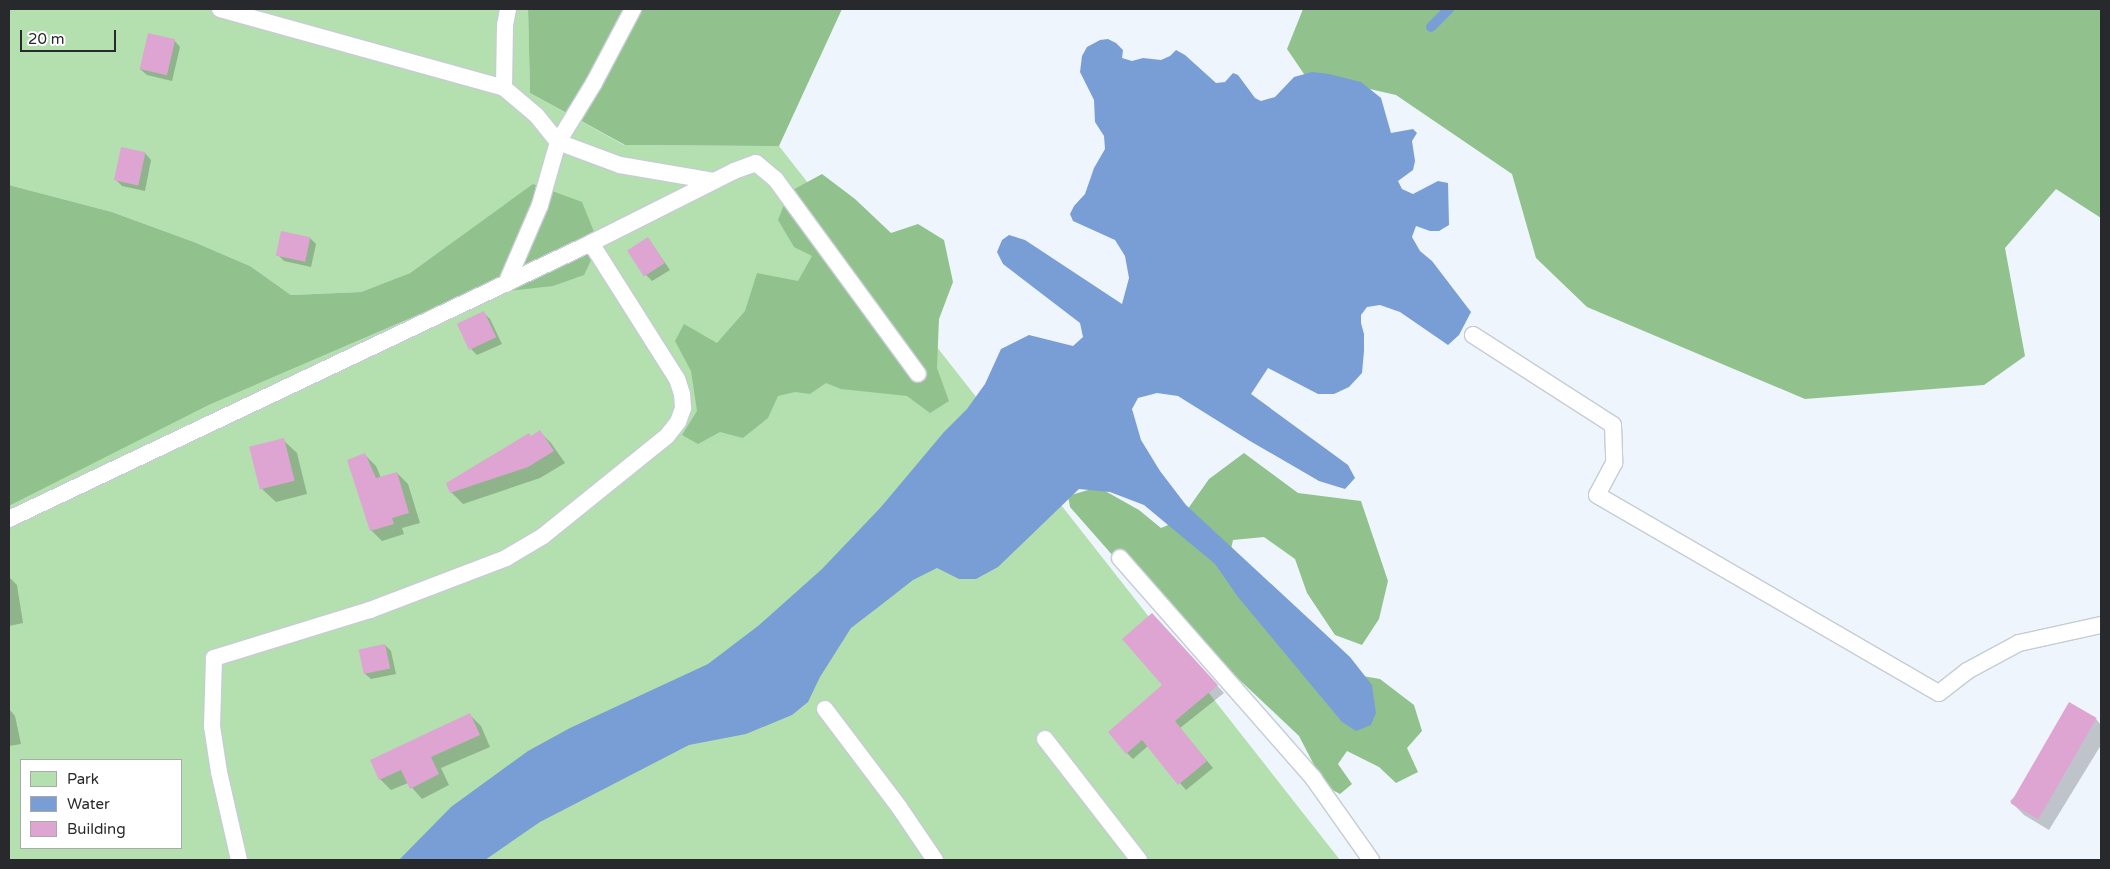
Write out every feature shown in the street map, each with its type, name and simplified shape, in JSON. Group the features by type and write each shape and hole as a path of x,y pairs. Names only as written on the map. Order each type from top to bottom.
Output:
{"lane":[{"path":"220,9 504,88 536,115 558,142 620,165 714,181"},
{"path":"504,88 508,9"},
{"path":"506,284 540,205 558,142 594,83 633,9"},
{"path":"9,519 506,284 714,181 756,163 776,180 918,374"},
{"path":"239,860 219,772 212,726 214,658 370,610 506,558 543,536 667,436 678,422 683,408 682,394 677,379 591,243"},
{"path":"1473,335 1612,425 1614,462 1597,495 1939,693 1967,671 2019,643 2101,625"},
{"path":"1120,558 1312,778 1371,860"},
{"path":"825,709 899,807 935,860"},
{"path":"1045,739 1139,860"}],"green space":[{"path":"9,9 528,9 530,93 624,145 779,146 1340,860 9,860 9,506 209,405 462,296 534,184 410,273 361,292 291,295 250,266 194,242 112,212 9,185"},
{"path":"528,9 842,9 779,146 625,145 530,93"},
{"path":"1303,9 2101,9 2101,218 2056,189 2005,248 2025,356 1984,385 1805,399 1587,307 1536,258 1512,174 1396,95 1304,74 1287,49"},
{"path":"822,174 855,199 891,233 918,224 944,240 953,282 939,319 937,368 949,401 930,413 907,396 841,389 826,383 810,394 795,392 778,396 768,418 743,438 720,432 698,444 682,435 697,411 691,371 675,341 684,324 717,343 745,311 757,273 798,281 812,256 794,247 778,220 789,192"},
{"path":"533,184 582,202 599,244 584,275 553,286 462,296 209,405 9,506 9,185 112,212 194,242 250,266 291,295 361,292 410,273"},
{"path":"1244,453 1298,493 1361,501 1388,581 1379,619 1362,645 1335,635 1307,593 1295,559 1264,537 1233,540 1230,554 1305,666 1380,679 1414,705 1422,731 1407,748 1418,772 1396,783 1379,767 1347,751 1338,764 1352,784 1340,794 1325,786 1299,736 1136,582 1070,507 1068,496 1098,487 1139,510 1161,528 1180,520 1209,479"}],"water":[{"path":"1108,39 1116,43 1123,50 1122,58 1132,61 1143,58 1161,60 1170,56 1176,50 1185,55 1216,83 1225,82 1233,73 1238,75 1255,98 1261,101 1275,97 1294,77 1312,72 1361,82 1381,98 1391,133 1413,129 1417,133 1412,141 1415,161 1413,170 1398,181 1402,189 1413,194 1438,181 1448,183 1449,225 1439,231 1430,231 1416,226 1412,237 1420,251 1432,261 1471,312 1459,335 1448,345 1400,312 1380,305 1367,307 1361,315 1364,334 1362,373 1349,387 1334,394 1318,394 1268,368 1251,394 1348,465 1355,478 1345,489 1319,481 1178,396 1157,393 1138,398 1132,409 1141,440 1160,471 1186,505 1350,657 1372,685 1376,713 1371,725 1356,731 1342,722 1238,597 1215,564 1144,505 1110,492 1079,489 998,567 976,579 959,579 937,568 913,580 851,628 820,677 808,702 792,715 746,734 689,745 540,822 485,860 399,860 451,807 528,751 570,728 708,664 758,626 822,569 881,507 944,432 967,409 985,384 1001,349 1029,335 1073,346 1083,337 1080,323 1003,264 997,252 1002,240 1009,235 1025,240 1122,304 1129,278 1125,256 1115,240 1073,221 1070,214 1074,206 1085,194 1094,168 1105,149 1104,136 1095,122 1094,100 1080,72 1082,56 1087,47 1100,40"}],"building":[{"path":"148,33 175,39 167,75 140,69"},
{"path":"121,147 145,152 138,185 114,180"},
{"path":"281,231 310,237 305,262 276,255"},
{"path":"648,237 665,263 644,277 627,251"},
{"path":"484,311 496,337 469,350 457,324"},
{"path":"540,430 554,451 528,467 450,493 446,483 529,433 531,436"},
{"path":"284,438 295,481 260,489 249,447"},
{"path":"365,453 376,478 397,472 409,513 392,518 394,524 370,531 347,460"},
{"path":"1152,613 1218,685 1175,721 1207,761 1178,785 1142,740 1126,754 1108,732 1162,685 1122,639"},
{"path":"385,644 390,668 364,674 359,650"},
{"path":"2069,702 2097,718 2038,819 2010,803"},
{"path":"470,713 480,735 431,757 439,774 410,789 401,770 379,780 370,760"}],"waterway":[{"path":"1431,27 1449,9"}]}
